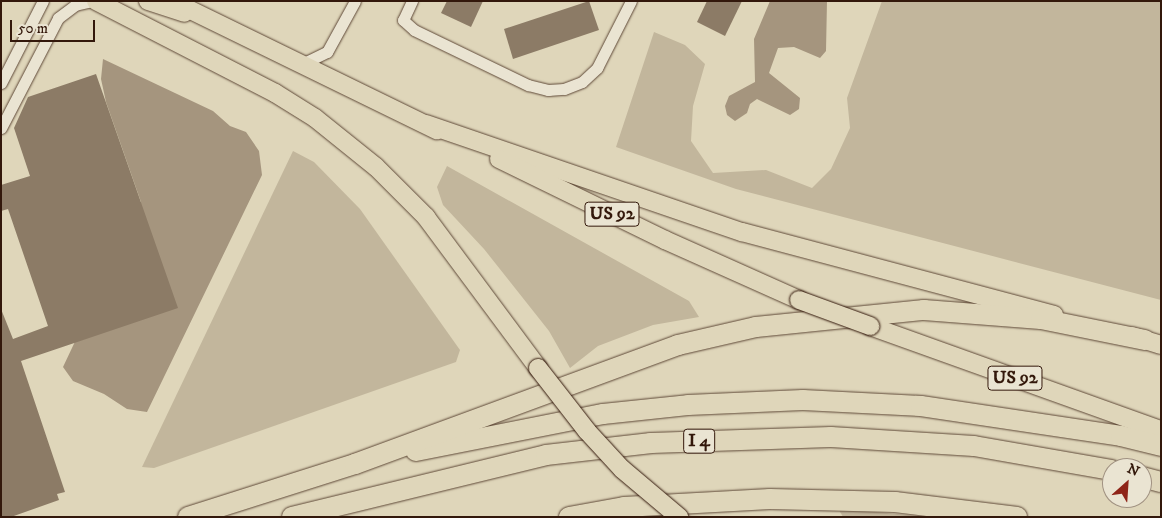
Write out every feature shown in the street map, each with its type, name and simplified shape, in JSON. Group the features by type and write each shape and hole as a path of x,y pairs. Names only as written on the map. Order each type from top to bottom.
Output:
{"highway":[{"path":"188,517 355,464 678,345 756,327 924,310 1040,319 1153,342"},
{"path":"355,464 602,414 688,406 803,400 921,406 1120,436 1161,446"},
{"name":"I 4","path":"292,517 546,455 651,442 831,437 974,446 1102,468"},
{"path":"569,517 624,507 770,499 895,502 1017,517"}],"main road":[{"path":"96,1 275,93 314,118 376,167 426,217 587,431 622,469 679,517"},
{"path":"148,1 182,13 199,14"},
{"name":"US 92","path":"172,1 666,240 800,300 1161,430"},
{"path":"426,124 742,232 1153,342"}],"street":[{"path":"1,83 43,1"},
{"path":"1,128 58,18 75,5 92,1"},
{"path":"302,64 323,56 337,36 354,1"},
{"path":"412,1 404,20 414,30 528,85 548,90 564,89 582,82 597,68 631,1"}],"shaded area":[{"path":"770,1 827,1 826,51 820,58 794,47 778,48 769,73 800,98 799,109 790,115 757,99 750,104 747,113 735,121 727,115 725,106 729,96 755,82 754,39"},
{"path":"882,1 1161,1 1161,300 736,189 616,147 654,32 685,45 705,64 693,106 691,141 713,173 766,170 812,188 831,169 850,128 847,98"},
{"path":"103,59 213,111 230,126 246,132 259,151 262,175 147,412 127,409 104,394 73,381 63,367 141,202 106,102 101,79"},
{"path":"293,151 314,162 360,209 460,350 456,362 154,468 142,467"},
{"path":"447,166 689,301 699,317 653,325 598,346 570,368 549,331 484,249 443,205 437,187"},
{"path":"839,510 853,510 931,517 843,517"}],"building":[{"path":"447,1 483,1 471,27 441,13"},
{"path":"589,1 599,30 513,59 504,29"},
{"path":"707,1 742,1 725,36 697,22"},
{"path":"96,74 178,308 21,361 65,492 57,494 59,500 11,517 1,517 1,309 13,339 48,326 8,209 1,211 1,185 30,176 14,128 28,97"}]}
